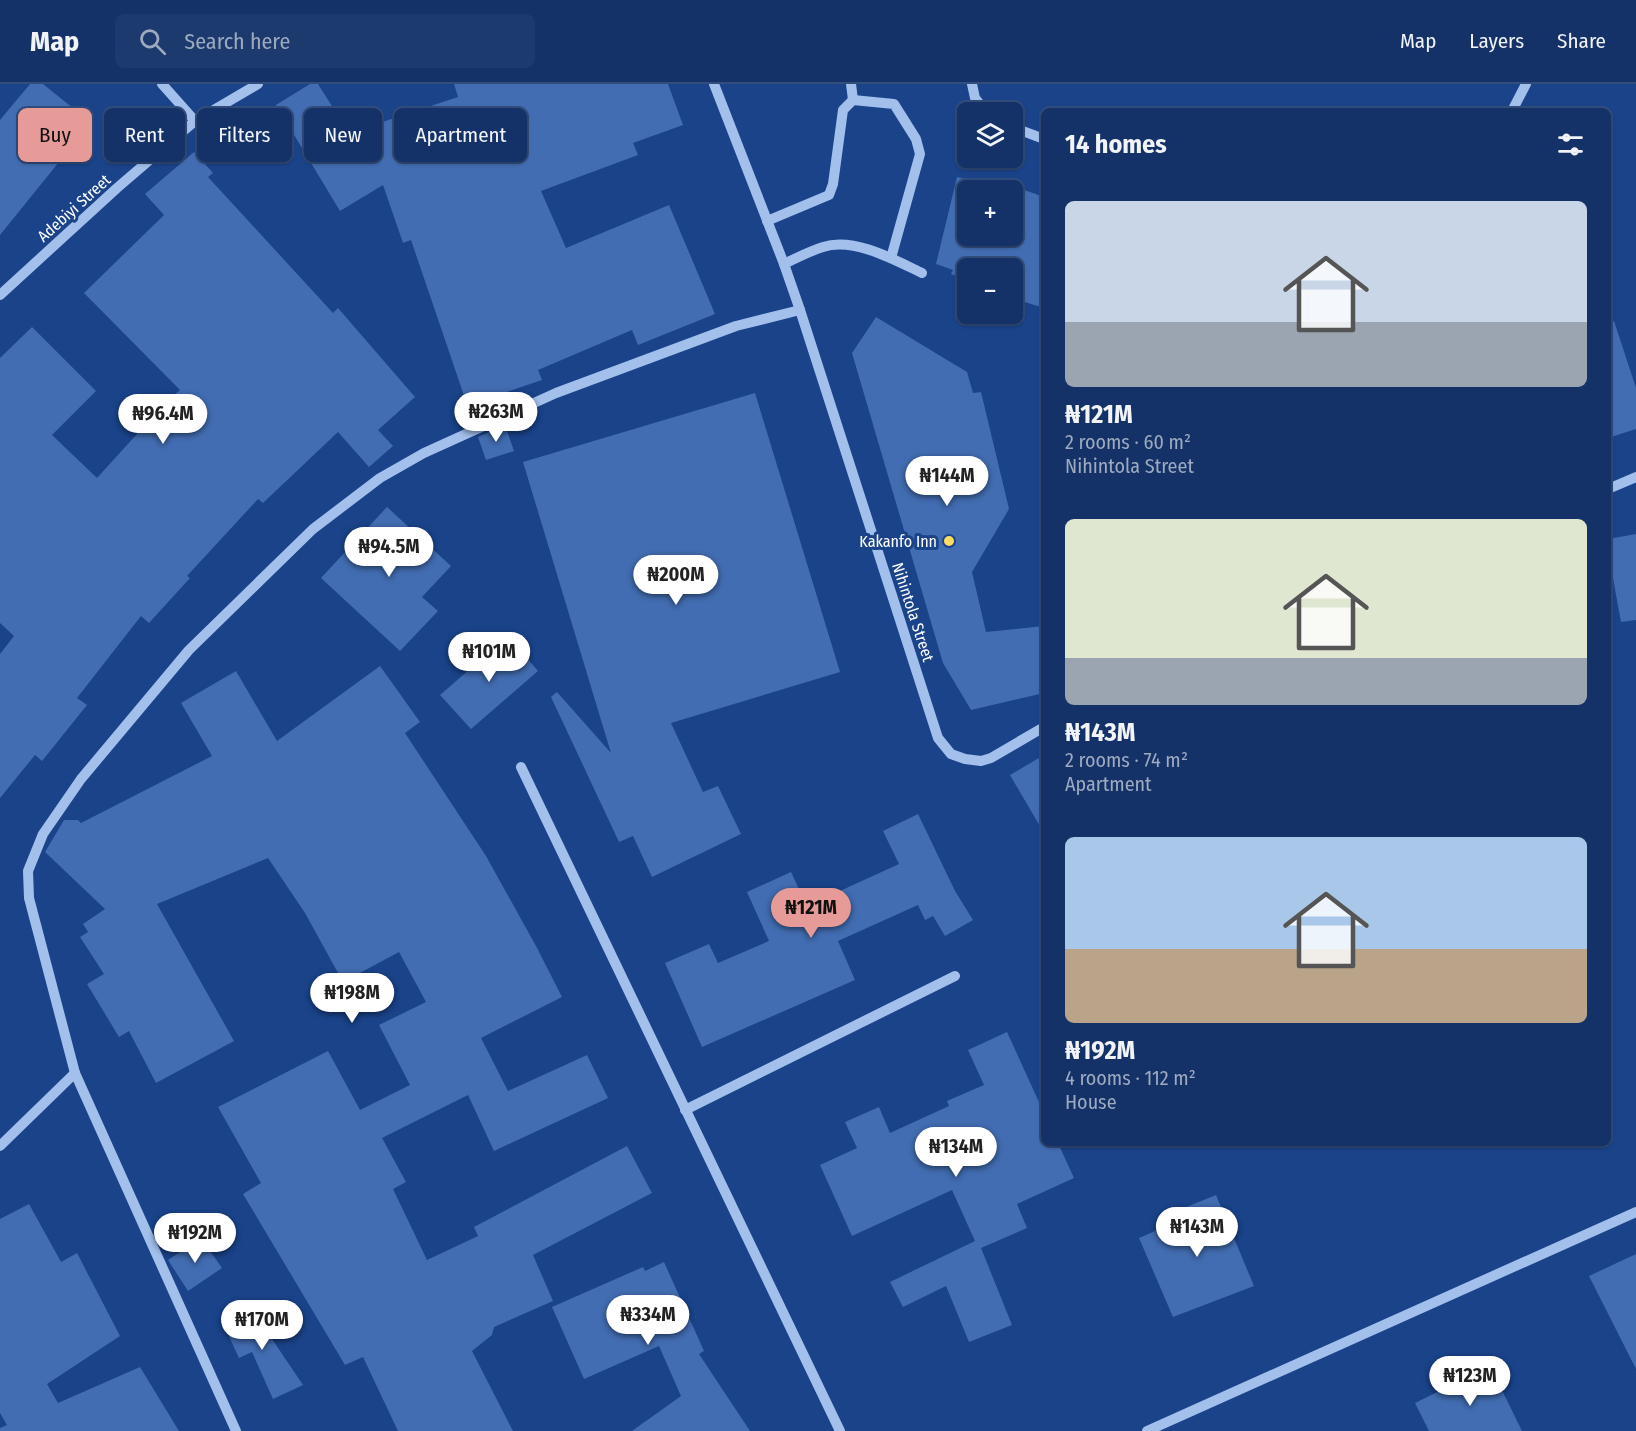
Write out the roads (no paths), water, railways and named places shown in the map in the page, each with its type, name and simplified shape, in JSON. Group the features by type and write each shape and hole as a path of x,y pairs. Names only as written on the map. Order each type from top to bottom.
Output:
{"street":[{"path":"162,84 195,121"},
{"name":"Adebiyi Street","path":"0,295 117,188 195,121 258,84"},
{"name":"Nihintola Street","path":"714,84 800,310 938,738 951,754 981,761 992,758 1041,730"},
{"path":"851,84 853,100"},
{"path":"972,84 978,102"},
{"path":"1514,108 1526,84"},
{"path":"767,221 829,195 843,110 853,100"},
{"path":"853,100 894,104 916,139 920,154 891,258"},
{"path":"1023,131 1041,138"},
{"path":"784,264 824,246 842,244 891,258 922,273"},
{"path":"236,1431 75,1073 29,898 28,872 43,834 81,779 189,650 313,529 380,478 424,453 556,393 736,326 800,310"},
{"path":"1611,488 1636,477"},
{"path":"521,767 840,1431"},
{"path":"685,1110 955,976"},
{"path":"0,1146 75,1073"},
{"path":"1147,1431 1636,1212"}],"place":[{"name":"Kakanfo Inn","path":"949,541"}]}
